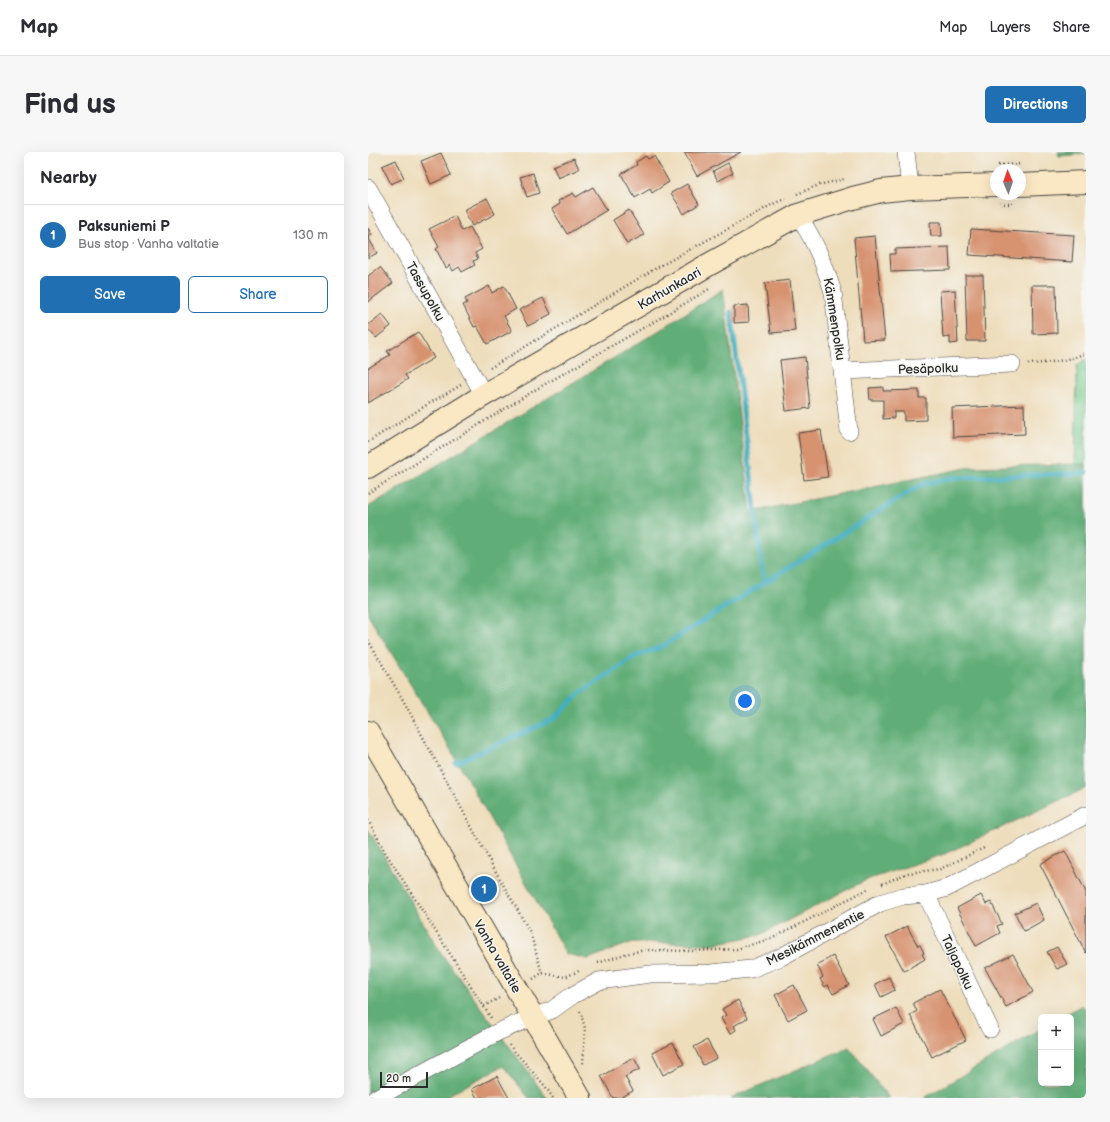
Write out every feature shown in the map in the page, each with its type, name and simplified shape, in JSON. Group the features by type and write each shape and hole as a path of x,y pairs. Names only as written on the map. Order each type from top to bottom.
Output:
{"street":[{"path":"906,152 910,188"},
{"path":"1026,193 1086,182"},
{"name":"Tassupolku","path":"368,188 484,395"},
{"name":"Karhunkaari","path":"368,467 484,395 708,265 798,215 853,198 882,191 910,188 990,195"},
{"name":"Kämmenpolku","path":"798,215 808,231 827,270 833,292 849,431"},
{"name":"Pesäpolku","path":"843,371 1012,364"},
{"name":"Vanha valtatie","path":"368,732 580,1098"},
{"name":"Mesikämmenentie","path":"376,1098 498,1032 552,1010 573,994 599,981 650,974 711,974 751,969 781,957 880,903 903,896 926,894 947,888 1086,815"},
{"name":"Taljapolku","path":"926,894 990,1029"}],"path":[{"path":"368,493 533,391 712,287"},
{"path":"1012,364 1069,360 1086,354"},
{"path":"368,640 403,700 530,932 542,973"},
{"path":"368,820 385,852 484,1006 498,1032 545,1086 553,1098"},
{"path":"881,884 908,873 940,869 988,846"},
{"path":"595,964 625,954 645,950 694,951 737,949 773,938 874,887"},
{"path":"484,1006 518,989 542,973 565,977 583,969"},
{"path":"565,977 586,1028 583,1065 584,1071"}],"green space":[{"path":"1058,152 1085,152 1085,154 1059,156"},
{"path":"723,289 751,512 971,467 1086,465 1086,788 947,853 864,881 760,935 712,944 633,942 588,959 566,954 455,757 368,615 368,507 660,330"},
{"path":"1086,359 1086,465 1075,464 1077,365"},
{"path":"368,829 439,950 547,1098 529,1098 503,1066 443,1098 368,1098"},
{"path":"1082,1005 1086,1010 1086,1098 924,1098 1038,1031 1038,1086 1074,1086 1074,1014 1066,1014"},
{"path":"849,1047 889,1098 731,1098"}],"building":[{"path":"684,152 741,152 697,176"},
{"path":"441,153 451,175 431,184 421,161"},
{"path":"646,156 648,159 654,156 669,182 652,193 650,189 635,198 621,174 637,165 636,162"},
{"path":"574,158 579,169 558,178 553,166"},
{"path":"396,160 404,178 391,184 382,166"},
{"path":"728,163 733,173 718,181 713,171"},
{"path":"533,173 539,193 527,197 520,177"},
{"path":"687,184 699,204 684,214 671,193"},
{"path":"593,187 607,210 567,234 552,209 560,204 558,201 573,193 576,197"},
{"path":"487,198 495,214 472,226 464,210"},
{"path":"629,210 644,235 627,244 613,220"},
{"path":"455,216 462,231 470,227 482,249 475,253 478,259 473,261 475,265 462,272 459,267 453,271 450,265 446,268 436,249 439,247 429,229"},
{"path":"930,222 941,222 942,236 931,236"},
{"path":"368,228 372,235 368,237"},
{"path":"971,229 1074,235 1072,262 969,255"},
{"path":"875,236 885,340 863,341 854,238"},
{"path":"368,237 377,253 368,258"},
{"path":"949,247 950,270 891,272 890,254 895,254 895,249"},
{"path":"380,267 393,283 368,302 368,276"},
{"path":"965,275 983,275 985,341 967,341"},
{"path":"790,280 795,331 771,333 765,283"},
{"path":"1032,285 1056,285 1057,333 1033,334"},
{"path":"489,286 492,293 504,286 516,309 504,316 512,331 487,344 477,326 474,327 463,305 467,303 465,299"},
{"path":"955,290 958,343 950,344 950,337 943,338 940,291"},
{"path":"543,298 551,314 528,326 519,310"},
{"path":"748,305 749,322 734,323 734,306"},
{"path":"382,314 391,326 376,338 368,329 368,325"},
{"path":"418,332 434,358 405,375 408,379 368,403 368,368 390,355 387,351"},
{"path":"805,357 810,408 786,411 780,360"},
{"path":"883,387 883,391 919,390 919,398 926,398 926,420 904,421 904,412 894,412 894,418 883,419 883,400 870,400 869,388"},
{"path":"1024,405 1025,434 953,437 952,408"},
{"path":"821,430 828,477 804,480 798,433"},
{"path":"1065,851 1086,892 1086,953 1040,864"},
{"path":"981,895 986,904 991,902 1002,924 997,926 1000,933 976,946 957,908"},
{"path":"1036,903 1044,920 1024,931 1015,913"},
{"path":"907,926 918,946 920,945 925,959 904,971 886,937"},
{"path":"1057,947 1067,964 1057,969 1047,952"},
{"path":"1013,954 1033,992 1006,1007 985,968"},
{"path":"833,956 849,985 833,994 828,985 825,987 820,979 823,977 817,965"},
{"path":"889,977 895,990 881,997 875,984"},
{"path":"794,985 807,1010 788,1020 775,995"},
{"path":"940,989 966,1040 932,1057 910,1015 917,1011 913,1003"},
{"path":"738,1000 747,1018 734,1026 736,1030 730,1034 721,1018 726,1015 722,1009"},
{"path":"896,1008 904,1024 881,1036 873,1019"},
{"path":"707,1040 717,1058 703,1065 694,1047"},
{"path":"673,1043 684,1064 663,1075 652,1053"},
{"path":"634,1058 640,1069 625,1077 633,1091 620,1098 613,1098 601,1076"},
{"path":"497,1076 509,1098 477,1098 472,1089"}],"waterway":[{"path":"731,312 764,583"},
{"path":"456,763 554,719 579,694 636,656 661,647 921,485 952,478 1086,473"}],"place":[{"name":"Paksuniemi P","path":"484,889"}]}
